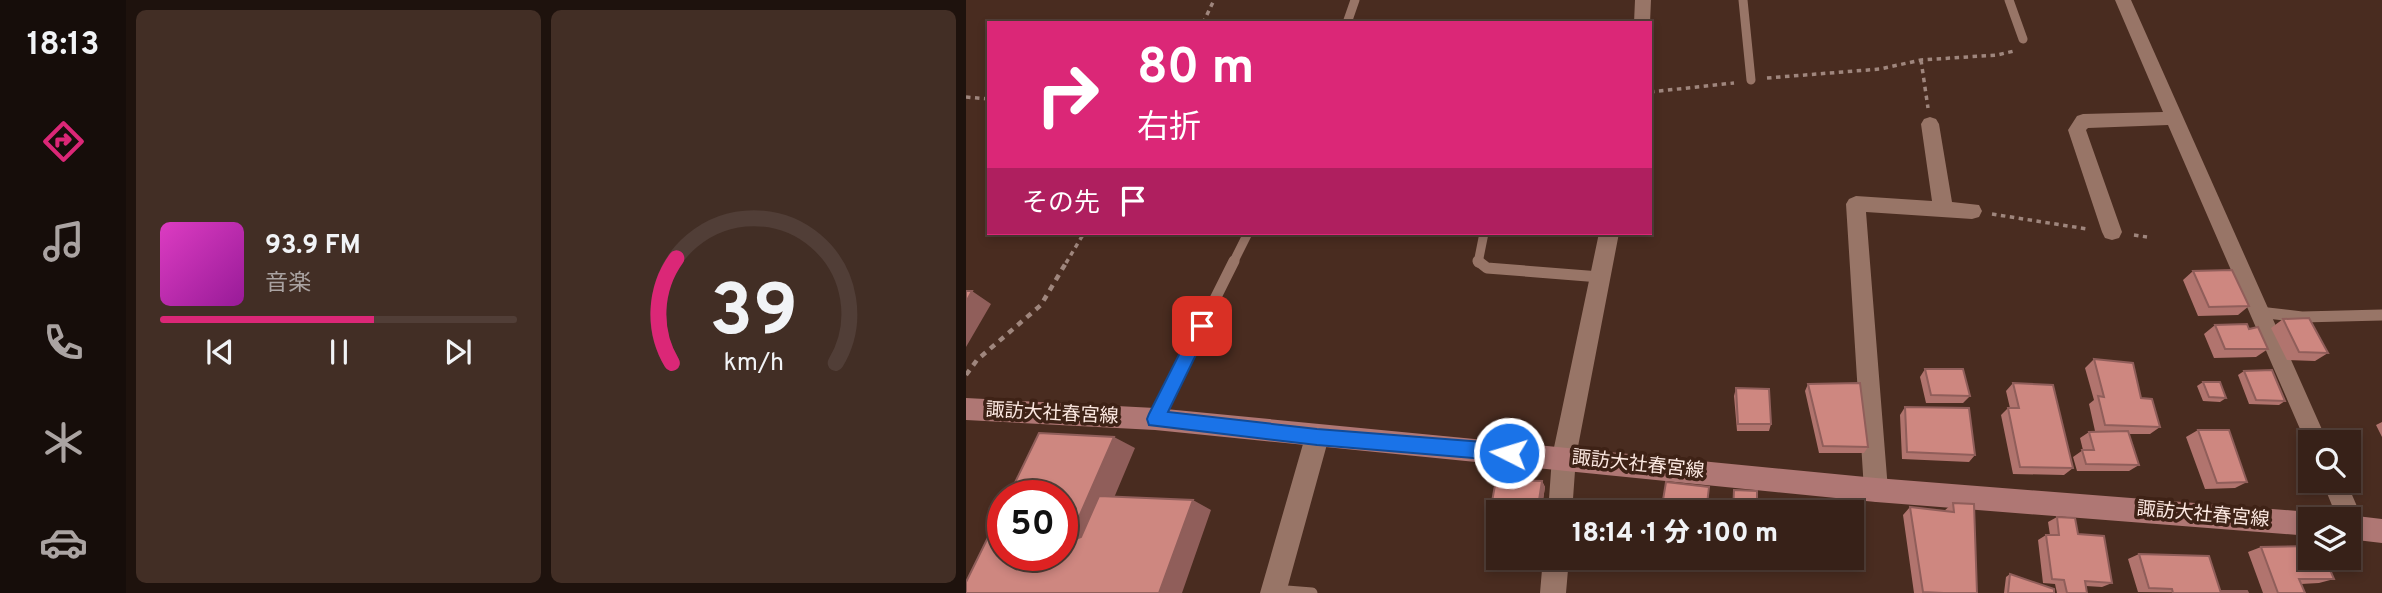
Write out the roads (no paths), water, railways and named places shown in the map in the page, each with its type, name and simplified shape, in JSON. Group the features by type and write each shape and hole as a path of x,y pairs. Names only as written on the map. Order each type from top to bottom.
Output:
{"main road":[{"name":"諏訪大社春宮線","path":"966,409 1155,419 1317,437 1564,457 1876,489 2298,523"},
{"path":"2361,528 2382,531"}],"street":[{"path":"1642,21 1643,0"},
{"path":"2123,0 2310,430"},
{"path":"2112,232 2077,130 2083,121 2174,118"},
{"path":"1930,124 1943,209"},
{"path":"1876,489 1856,204 1972,211"},
{"path":"1561,500 1564,457 1609,235"},
{"path":"1274,591 1317,437"},
{"path":"1553,593 1555,570"}],"lane":[{"path":"1348,21 1355,0"},
{"path":"1743,0 1751,80"},
{"path":"2009,0 2023,39"},
{"path":"1155,419 1247,235"},
{"path":"1484,235 1478,263 1487,268 1600,277"},
{"path":"2258,312 2302,317 2382,315"},
{"path":"1274,591 1312,593"}]}
